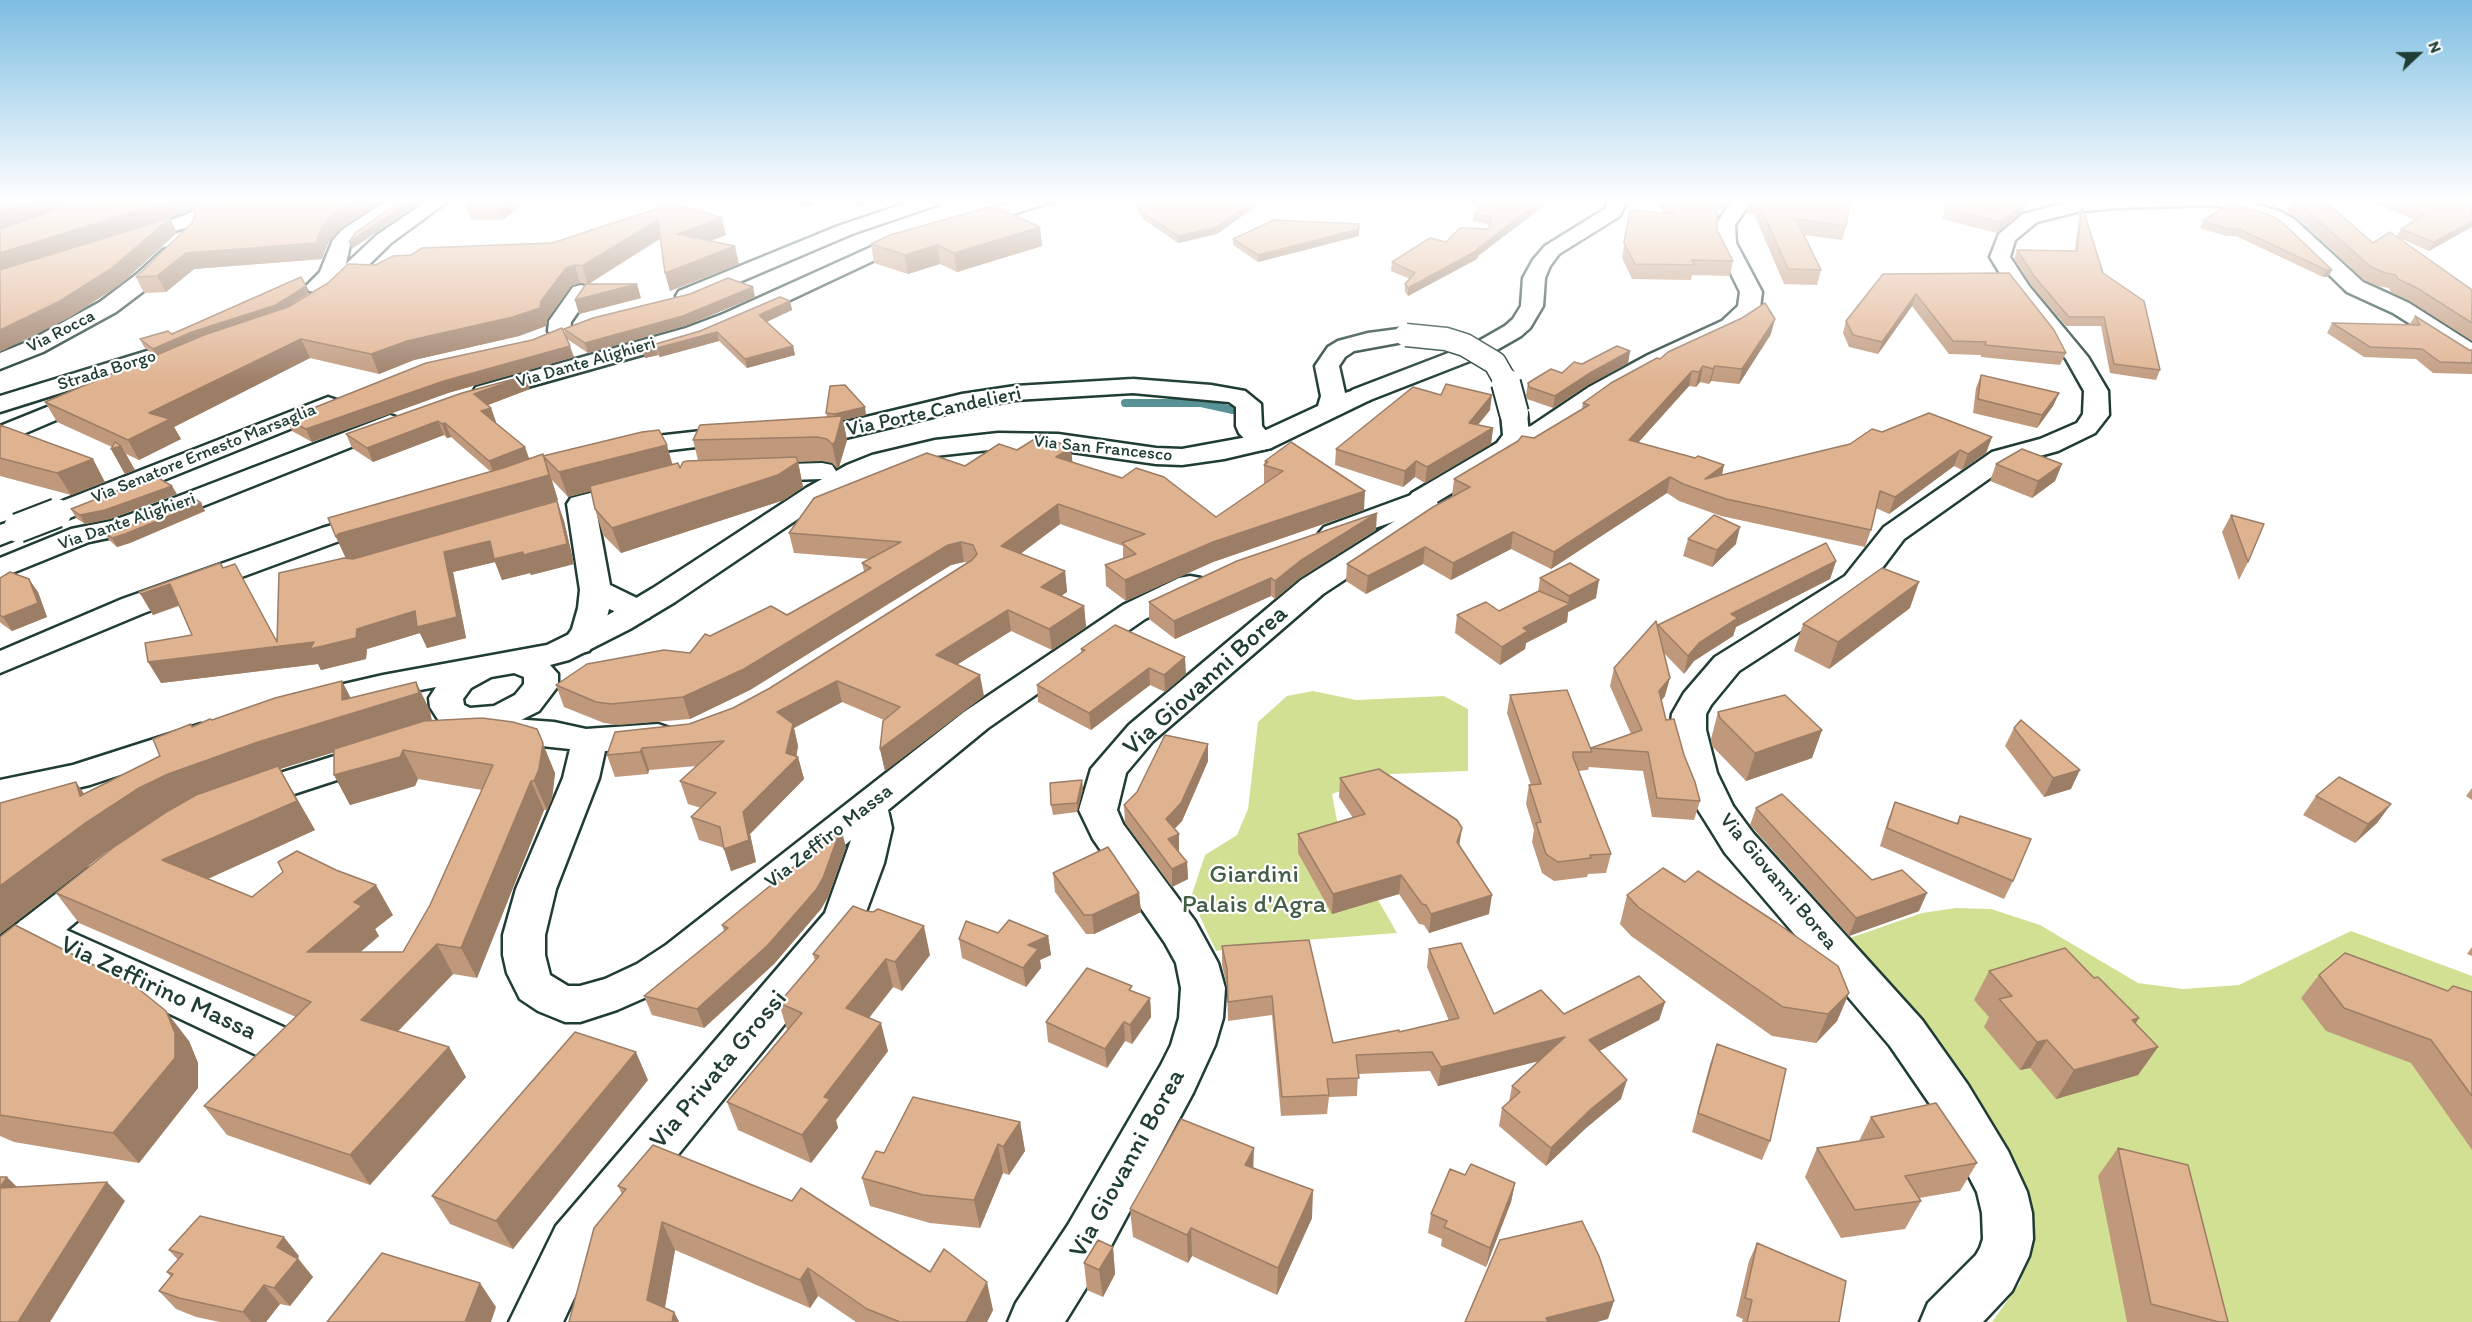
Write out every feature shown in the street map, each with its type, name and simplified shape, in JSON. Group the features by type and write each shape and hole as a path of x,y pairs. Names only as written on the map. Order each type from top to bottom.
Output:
{"street":[{"name":"Via Rocca","path":"0,362 78,325 130,291 160,263"},
{"path":"336,263 328,276 304,302 326,294 359,263"},
{"path":"665,302 684,297 766,263"},
{"name":"Via Dante Alighieri","path":"468,397 694,333 731,319 854,263"},
{"name":"Via San Francesco","path":"516,678 552,665 578,644 638,611 816,494 857,471 906,454 966,443 1029,440 1089,446 1122,453 1182,457 1224,452 1262,441 1361,395 1485,347 1513,331 1522,323 1532,306 1534,278 1541,263"},
{"path":"1514,440 1540,432 1598,392 1656,360 1730,326 1749,308 1751,292 1736,263"},
{"name":"Via Giovanni Borea","path":"1947,1322 1994,1273 2003,1256 2008,1239 2007,1213 2002,1192 1952,1099 1906,1033 1745,850 1720,815 1707,794 1699,773 1689,729 1689,714 1696,701 1727,664 1856,582 1894,533 2001,458 2049,445 2086,428 2096,415 2096,392 2076,357 2021,290 2004,263"},
{"path":"2330,263 2355,287 2394,304 2472,353"},
{"path":"581,292 548,335 588,321"},
{"path":"1303,543 1400,510 1422,499 1502,453 1514,440 1516,431 1506,381 1495,363 1465,345 1446,339 1406,335 1368,340 1346,346 1330,359 1327,373 1333,396 1330,409"},
{"name":"Strada Borgo","path":"0,404 217,341 0,436"},
{"path":"1327,373 1361,395"},
{"name":"Via Porte Candelieri","path":"594,452 655,443 772,433 814,430 837,432 944,406 1015,393 1133,386 1236,396 1248,404 1249,426 1252,433 1262,441"},
{"name":"Via Senatore Ernesto Marsaglia","path":"7,522 53,520 343,398"},
{"name":"Via Dante Alighieri","path":"0,569 412,416"},
{"path":"729,474 822,471"},
{"path":"578,644 588,628 596,590 570,507 660,483"},
{"name":"Via Giovanni Borea","path":"1035,1322 1086,1242 1171,1089 1193,1045 1201,1018 1203,988 1197,963 1180,932 1106,829 1098,810 1109,769 1141,733 1312,587 1419,518 1426,510 1422,499"},
{"path":"0,663 133,606 332,534 402,513"},
{"path":"53,520 101,533"},
{"path":"0,581 101,533"},
{"path":"0,592 91,551 101,533"},
{"name":"Via Zeffiro Massa","path":"570,737 588,747 581,778 536,889 524,934 524,955 528,973 535,987 552,999 565,1004 580,1004 600,999 652,976 681,957 976,720 1134,612 1215,574"},
{"path":"596,590 638,611"},
{"path":"270,714 383,686 516,678"},
{"path":"211,811 288,782 493,717 516,678"},
{"path":"493,717 474,719 459,717 451,713 447,707 446,698 459,681 516,678"},
{"path":"516,678 531,715 570,737"},
{"path":"0,793 77,776 231,726"},
{"path":"420,742 513,731 570,737 685,733"},
{"name":"Via Privata Grossi","path":"536,1322 574,1243 843,920 864,862 873,828 868,806"},
{"path":"0,960 129,858"},
{"name":"Via Zeffirino Massa","path":"35,932 281,1046"}],"green space":[{"name":"Giardini Palais d'Agra","path":"1313,691 1356,700 1444,696 1468,709 1468,771 1391,774 1332,794 1339,831 1332,913 1378,900 1397,933 1279,942 1216,951 1191,897 1205,855 1237,835 1248,809 1258,722 1287,696"},
{"path":"1956,908 1991,909 2040,925 2138,983 2183,989 2239,985 2351,931 2472,976 2472,1322 1992,1322 2020,1283 2032,1216 2013,1165 1974,1091 1924,1027 1847,939 1922,913"}],"building":[{"path":"24,263 118,263 60,301 0,330 0,270"},
{"path":"151,263 174,263 157,276 136,277"},
{"path":"380,263 587,263 582,266 575,265 566,268 541,301 540,308 513,317 407,341 371,354 301,339 149,413 170,419 128,440 45,402 204,335 288,307 328,283 348,264 376,265"},
{"path":"664,263 692,263 665,273"},
{"path":"1393,263 1455,263 1408,288 1405,284 1415,273"},
{"path":"1694,263 1695,265 1635,264"},
{"path":"1785,263 1817,263 1821,270 1788,269"},
{"path":"2025,263 2100,263 2103,273 2144,301 2160,370 2114,364 2104,317 2069,317"},
{"path":"2310,263 2324,263 2332,270 2326,270"},
{"path":"2366,263 2433,263 2472,290 2472,323 2417,288 2398,279 2396,275 2371,267"},
{"path":"2009,273 2054,330 2066,353 1985,345 1986,342 1953,341 1916,294 1882,342 1853,335 1846,321 1883,274"},
{"path":"301,277 306,286 276,305 192,332 153,349 140,339 168,331 172,334"},
{"path":"728,278 753,287 683,316 585,343 564,329 593,318 690,294"},
{"path":"586,284 637,284 575,300"},
{"path":"780,297 790,301 759,315 793,346 745,359 717,332 657,348 655,345 642,348 700,331"},
{"path":"1765,303 1775,319 1742,369 1715,366 1713,369 1703,366 1699,372 1692,371 1629,440 1695,458 1698,456 1724,465 1705,479 1850,444 1872,429 1882,432 1929,413 1992,437 1968,454 1960,450 1895,497 1880,491 1871,530 1726,499 1670,477 1554,552 1513,532 1453,563 1425,547 1368,576 1347,564 1433,507 1470,487 1454,479 1518,441 1522,436 1534,438 1589,405 1583,403 1611,383 1657,358 1660,359 1668,352 1742,318"},
{"path":"2415,316 2472,350 2472,363 2440,362 2422,349 2370,347 2332,323 2420,325"},
{"path":"562,328 570,346 444,381 306,429 286,419 426,363 532,340"},
{"path":"1617,346 1630,351 1555,396 1529,387 1528,383 1551,369 1562,373 1574,362 1582,364"},
{"path":"1981,375 2059,393 2042,415 1978,399"},
{"path":"525,376 474,394 491,408 481,411 525,447 489,461 445,423 438,421 367,448 346,434 462,393"},
{"path":"1446,384 1492,395 1469,423 1493,428 1427,467 1416,461 1405,471 1336,449 1413,387 1441,395"},
{"path":"845,385 865,407 835,414 826,413 830,386"},
{"path":"842,416 835,442 832,444 827,439 817,437 693,440 700,425"},
{"path":"0,425 93,459 57,473 0,458"},
{"path":"659,430 667,445 559,472 543,456 642,432"},
{"path":"1041,435 1071,448 1056,457 1122,478 1136,468 1164,477 1216,517 1283,471 1264,465 1268,462 1265,461 1291,442 1365,491 1213,542 1125,580 1105,565 1136,554 1122,543 1145,534 1058,504 1001,546 1065,571 1041,587 1084,606 1049,629 1008,610 936,655 980,675 880,749 883,721 900,707 837,681 777,712 793,724 786,753 798,757 743,812 749,840 724,849 720,827 691,817 716,793 680,781 724,741 642,748 640,752 607,755 615,732 689,724 733,708 770,688 972,560 977,554 973,545 961,542 948,545 744,669 683,697 611,704 596,702 556,685 587,664 664,650 690,653 705,634 710,636 771,606 787,615 871,568 862,563 901,542 789,533 814,498 927,453 965,466 999,444 1017,450"},
{"path":"115,442 121,446 111,449"},
{"path":"2022,449 2062,464 2038,481 1996,464"},
{"path":"543,454 549,475 338,534 336,537 328,518 503,468"},
{"path":"796,457 798,462 778,475 612,528 595,509 590,486 678,463 680,468 683,462 687,461"},
{"path":"155,476 172,486 105,510 80,515 71,509"},
{"path":"197,500 201,503 125,534 112,538 104,532 123,528"},
{"path":"557,501 567,544 523,555 523,552 494,559 490,541 444,552 457,617 417,627 415,611 357,629 356,638 310,649 314,642 148,662 145,643 192,635 170,584 141,594 139,592 220,563 223,568 235,564 277,642 279,573 344,558 353,559"},
{"path":"1377,513 1300,561 1275,581 1271,578 1174,621 1149,602 1237,561"},
{"path":"1714,515 1740,527 1717,550 1688,539"},
{"path":"2231,515 2264,524 2248,562"},
{"path":"1826,543 1836,561 1731,614 1738,618 1699,643 1688,656 1658,625"},
{"path":"1570,563 1599,580 1569,596 1540,578"},
{"path":"1882,568 1919,582 1838,642 1803,624"},
{"path":"10,572 29,579 38,603 3,617 0,615 0,578"},
{"path":"1539,591 1570,604 1523,628 1528,631 1502,647 1457,615 1486,602 1499,611"},
{"path":"1656,621 1670,678 1659,691 1666,720 1674,719 1700,801 1657,798 1648,752 1591,748 1642,730 1614,668"},
{"path":"1115,625 1185,657 1164,675 1149,668 1089,713 1037,685 1085,650 1081,649"},
{"path":"342,681 342,700 416,682 419,693 258,742 168,774 139,788 84,824 0,886 0,803 76,782 80,796 160,756 153,739 191,724 192,727 275,698"},
{"path":"1567,690 1592,752 1573,752 1573,757 1611,854 1590,855 1591,858 1558,862 1546,854 1536,823 1541,822 1529,785 1541,784 1510,695"},
{"path":"1785,695 1822,730 1755,753 1720,718 1718,712"},
{"path":"482,718 513,722 537,729 543,743 539,769 534,781 531,781 461,948 437,944 361,1020 449,1047 350,1155 204,1106 311,1002 56,893 114,847 168,811 196,795 278,766 297,801 162,860 252,897 283,872 278,862 297,851 336,870 376,885 354,902 362,906 307,952 403,952 430,905 493,765 403,750 400,757 334,775 334,749 424,721"},
{"path":"2021,720 2080,770 2053,778 2014,728"},
{"path":"1165,735 1208,744 1181,803 1166,819 1179,834 1168,839 1187,862 1172,869 1124,805 1137,792"},
{"path":"1379,769 1457,820 1462,828 1457,842 1492,895 1431,914 1401,875 1333,894 1298,834 1365,814 1340,778"},
{"path":"2339,777 2391,804 2368,824 2316,796"},
{"path":"1082,780 1077,803 1051,805 1050,783"},
{"path":"1782,794 1872,880 1902,870 1927,893 1856,918 1756,808"},
{"path":"1895,802 1958,824 1960,816 2031,839 2013,881 1887,828"},
{"path":"841,828 823,878 816,890 768,945 697,1009 644,996 728,928 722,925"},
{"path":"1108,847 1139,893 1092,915 1084,915 1053,873"},
{"path":"1663,868 1685,882 1698,871 1777,923 1838,966 1849,993 1828,1014 1783,1007 1638,907 1627,895"},
{"path":"853,906 873,912 878,909 924,926 895,962 886,959 846,1008 881,1023 824,1097 830,1099 802,1135 727,1102 802,1013 779,1003 819,956 813,954"},
{"path":"1009,920 1048,936 1028,945 1038,949 1023,968 959,939 966,921 998,933"},
{"path":"15,925 135,986 166,1011 175,1033 175,1058 113,1133 0,1115 0,937"},
{"path":"1309,940 1333,1043 1399,1030 1399,1032 1459,1018 1429,949 1461,943 1494,1014 1541,990 1564,1014 1639,976 1665,1002 1589,1040 1627,1080 1591,1109 1551,1148 1502,1108 1520,1092 1512,1086 1565,1037 1441,1067 1432,1052 1356,1055 1359,1078 1327,1079 1329,1095 1282,1097 1272,996 1228,1002 1227,969 1222,946"},
{"path":"2065,948 2094,978 2098,977 2139,1018 2132,1020 2158,1047 2074,1070 2047,1040 2037,1042 1999,999 2012,996 1989,971"},
{"path":"2345,953 2448,991 2453,986 2472,992 2472,1096 2431,1040 2344,1008 2319,975"},
{"path":"1087,968 1132,986 1129,990 1150,998 1130,1025 1124,1022 1105,1049 1046,1022"},
{"path":"575,1032 636,1052 496,1221 432,1196"},
{"path":"1717,1044 1786,1069 1770,1141 1698,1113"},
{"path":"913,1097 1020,1122 1003,1147 998,1144 974,1200 923,1195 862,1178 876,1151 884,1153"},
{"path":"1936,1103 1977,1163 1905,1176 1921,1201 1855,1210 1817,1148 1884,1137 1871,1117"},
{"path":"1181,1119 1254,1148 1245,1165 1313,1190 1278,1268 1191,1228 1187,1235 1130,1209"},
{"path":"653,1145 792,1201 801,1188 930,1272 944,1249 987,1282 966,1322 900,1322 867,1309 808,1268 800,1280 662,1222 647,1300 674,1312 672,1322 569,1322 594,1228 626,1189 618,1186"},
{"path":"2118,1148 2188,1165 2228,1322 2219,1322 2151,1304"},
{"path":"1471,1164 1515,1183 1490,1248 1444,1227 1447,1221 1431,1214 1450,1169 1465,1175"},
{"path":"0,1177 7,1177 0,1187"},
{"path":"107,1182 18,1322 0,1322 0,1188"},
{"path":"200,1216 284,1237 277,1247 298,1259 274,1288 264,1285 243,1312 179,1298 159,1291 173,1274 167,1272 183,1254 169,1250"},
{"path":"1582,1221 1599,1256 1614,1301 1546,1318 1548,1322 1465,1322 1500,1240"},
{"path":"1098,1240 1113,1247 1099,1270 1084,1263"},
{"path":"1757,1243 1846,1281 1839,1322 1747,1322 1752,1300 1745,1298"},
{"path":"382,1253 480,1283 465,1322 327,1322"}],"waterway":[{"path":"1125,403 1201,403 1233,410"}]}
